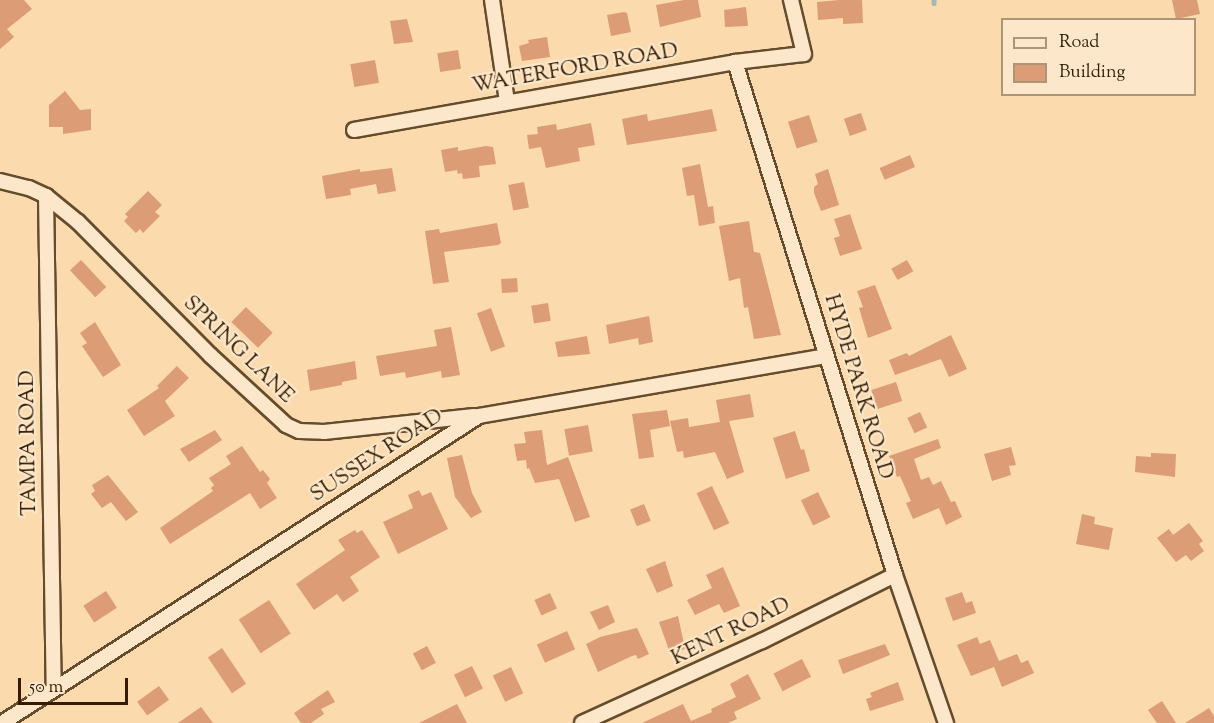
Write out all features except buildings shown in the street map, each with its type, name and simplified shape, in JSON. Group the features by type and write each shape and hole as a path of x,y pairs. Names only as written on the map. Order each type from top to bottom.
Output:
{"street":[{"path":"492,0 507,102"},
{"name":"WATERFORD ROAD","path":"354,130 735,62 804,54 791,0"},
{"name":"HYDE PARK ROAD","path":"735,62 895,575 946,723"},
{"path":"0,181 29,188 46,196"},
{"name":"SPRING LANE","path":"46,196 78,222 210,355 286,425 298,431 324,432 383,428 479,416"},
{"name":"TAMPA ROAD","path":"46,196 54,689"},
{"name":"SUSSEX ROAD","path":"2,723 479,416 826,356"},
{"name":"KENT ROAD","path":"582,723 762,641 895,575"}]}
